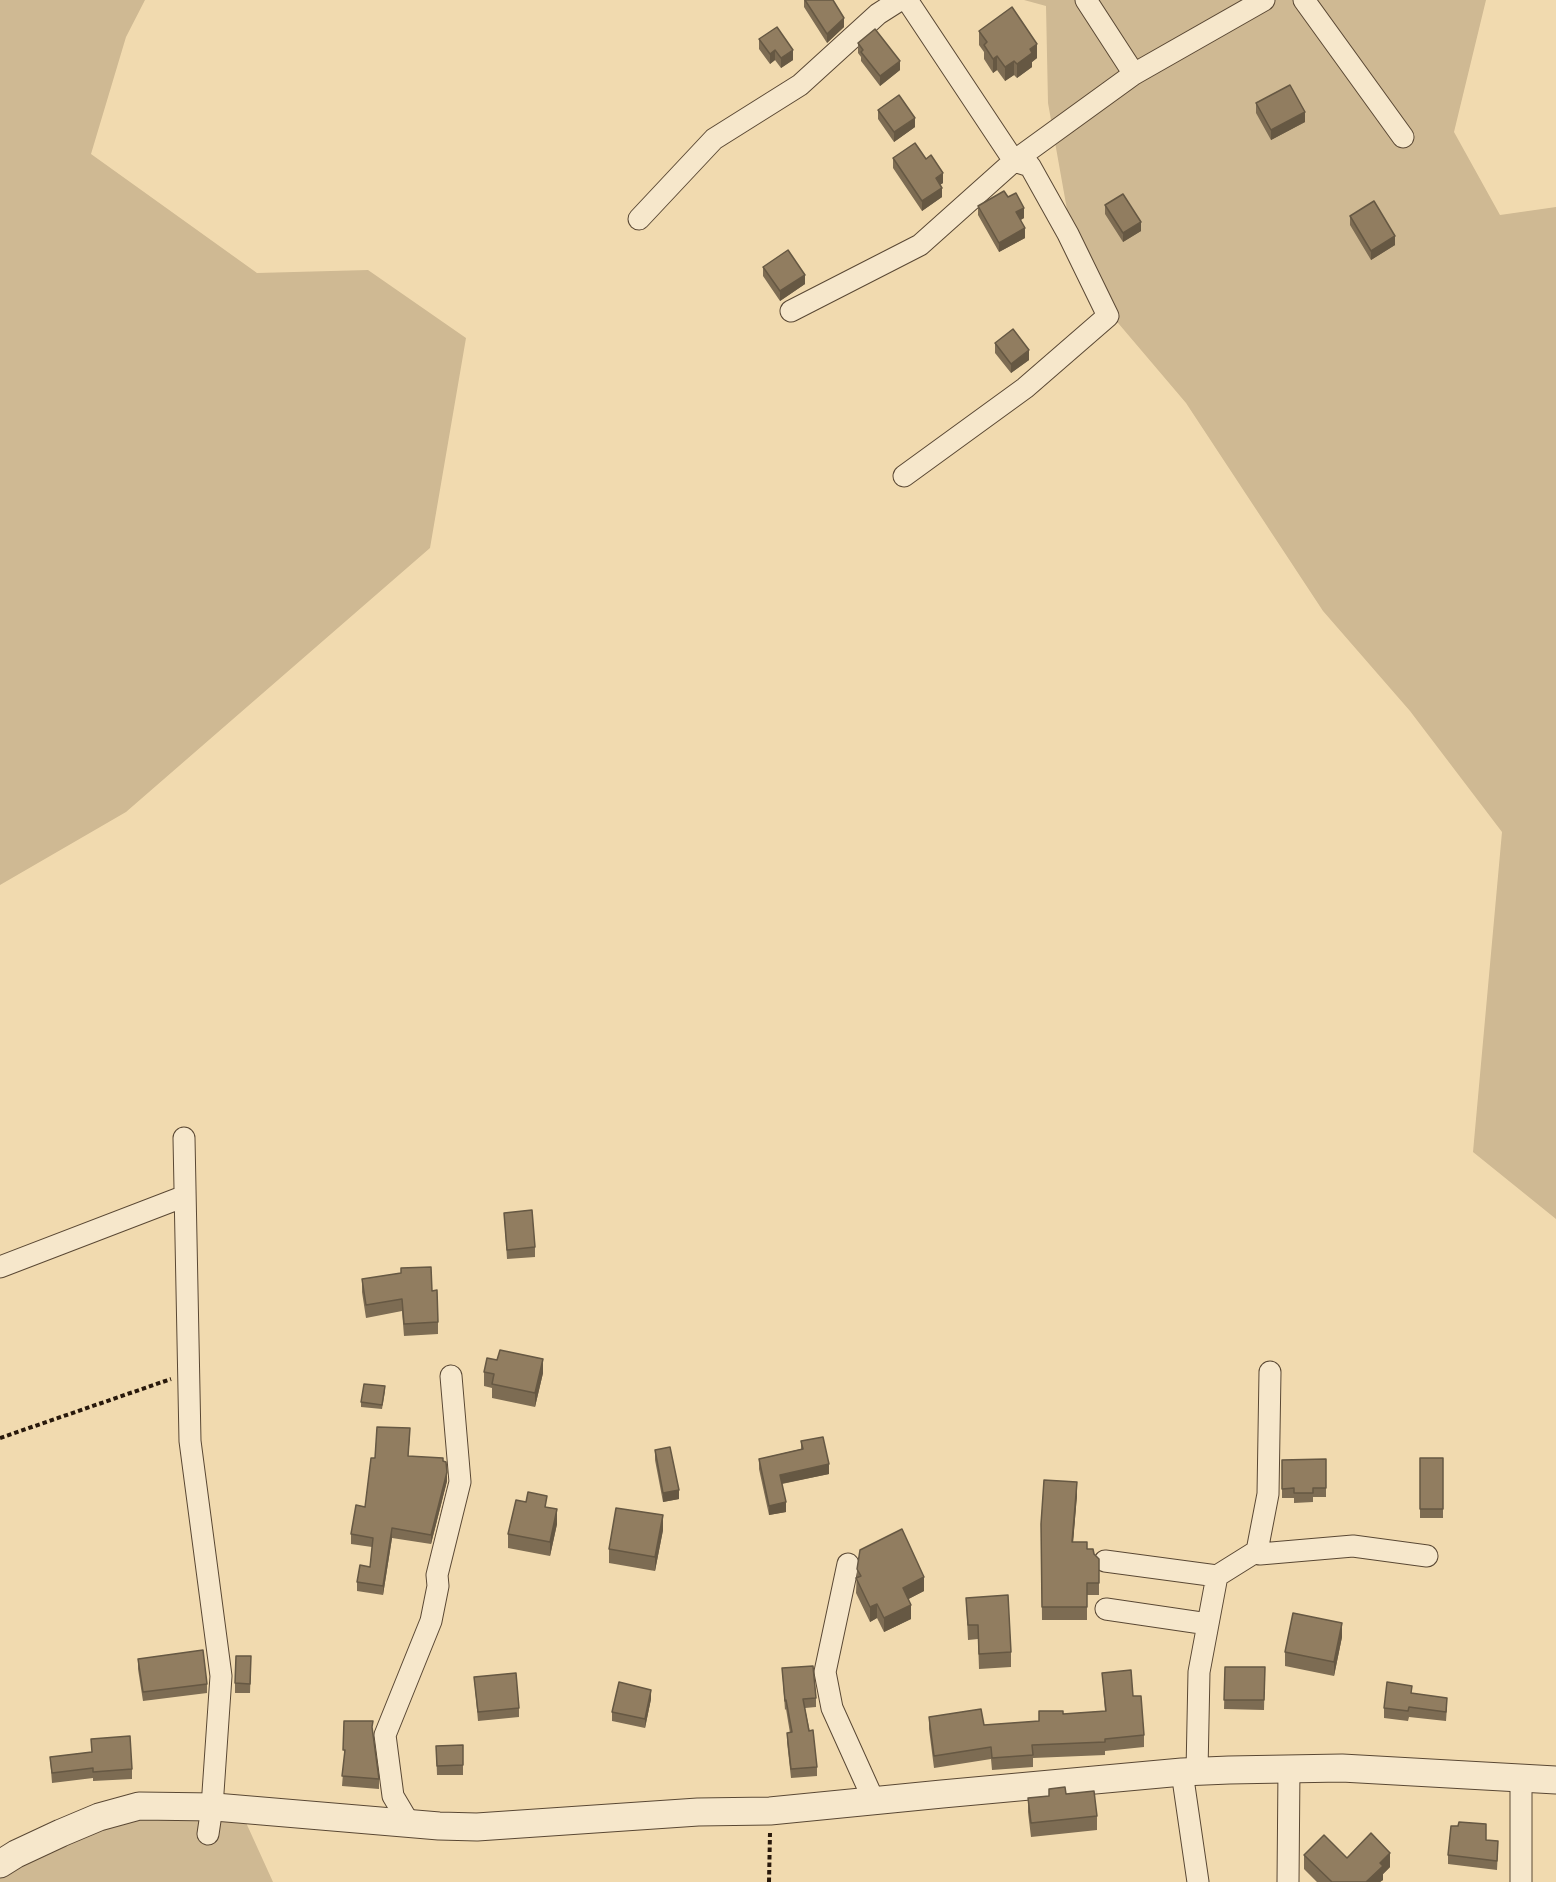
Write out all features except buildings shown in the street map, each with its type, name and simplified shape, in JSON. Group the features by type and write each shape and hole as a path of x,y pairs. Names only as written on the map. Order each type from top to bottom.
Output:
{"street":[{"path":"639,219 714,139 800,86 878,14 900,0"},
{"path":"904,476 1025,388 1108,316 1068,234 1030,166 1014,161 907,0"},
{"path":"1086,0 1134,74"},
{"path":"791,311 920,245 1014,161 1134,74 1264,0"},
{"path":"1304,0 1403,137"},
{"path":"184,1137 190,1441 221,1676 208,1834"},
{"path":"0,1267 185,1196"},
{"path":"1105,1561 1218,1576 1257,1551 1268,1494 1270,1372"},
{"path":"409,1823 393,1796 385,1735 431,1621 438,1586 437,1575 460,1482 451,1376"},
{"path":"1257,1551 1260,1554 1353,1546 1427,1556"},
{"path":"848,1564 825,1672 832,1708 874,1801"},
{"path":"1198,1882 1189,1772 1199,1672 1218,1576"},
{"path":"1106,1609 1208,1624"},
{"path":"0,1864 61,1833 117,1811 139,1806 212,1806 477,1827 698,1812 770,1812 1189,1772 1342,1768 1556,1780"},
{"path":"1288,1882 1289,1769"},
{"path":"1521,1778 1521,1882"}],"path":[{"path":"0,1438 188,1372"},
{"path":"769,1882 770,1812"}],"shaded area":[{"path":"0,0 145,0 126,37 91,154 257,273 368,270 466,338 430,548 126,812 0,885"},
{"path":"1024,0 1486,0 1454,132 1500,215 1556,207 1556,1219 1473,1152 1502,832 1410,711 1323,611 1186,403 1079,277 1048,103 1046,6"},
{"path":"238,1805 273,1882 0,1882 0,1862 76,1821"}]}
